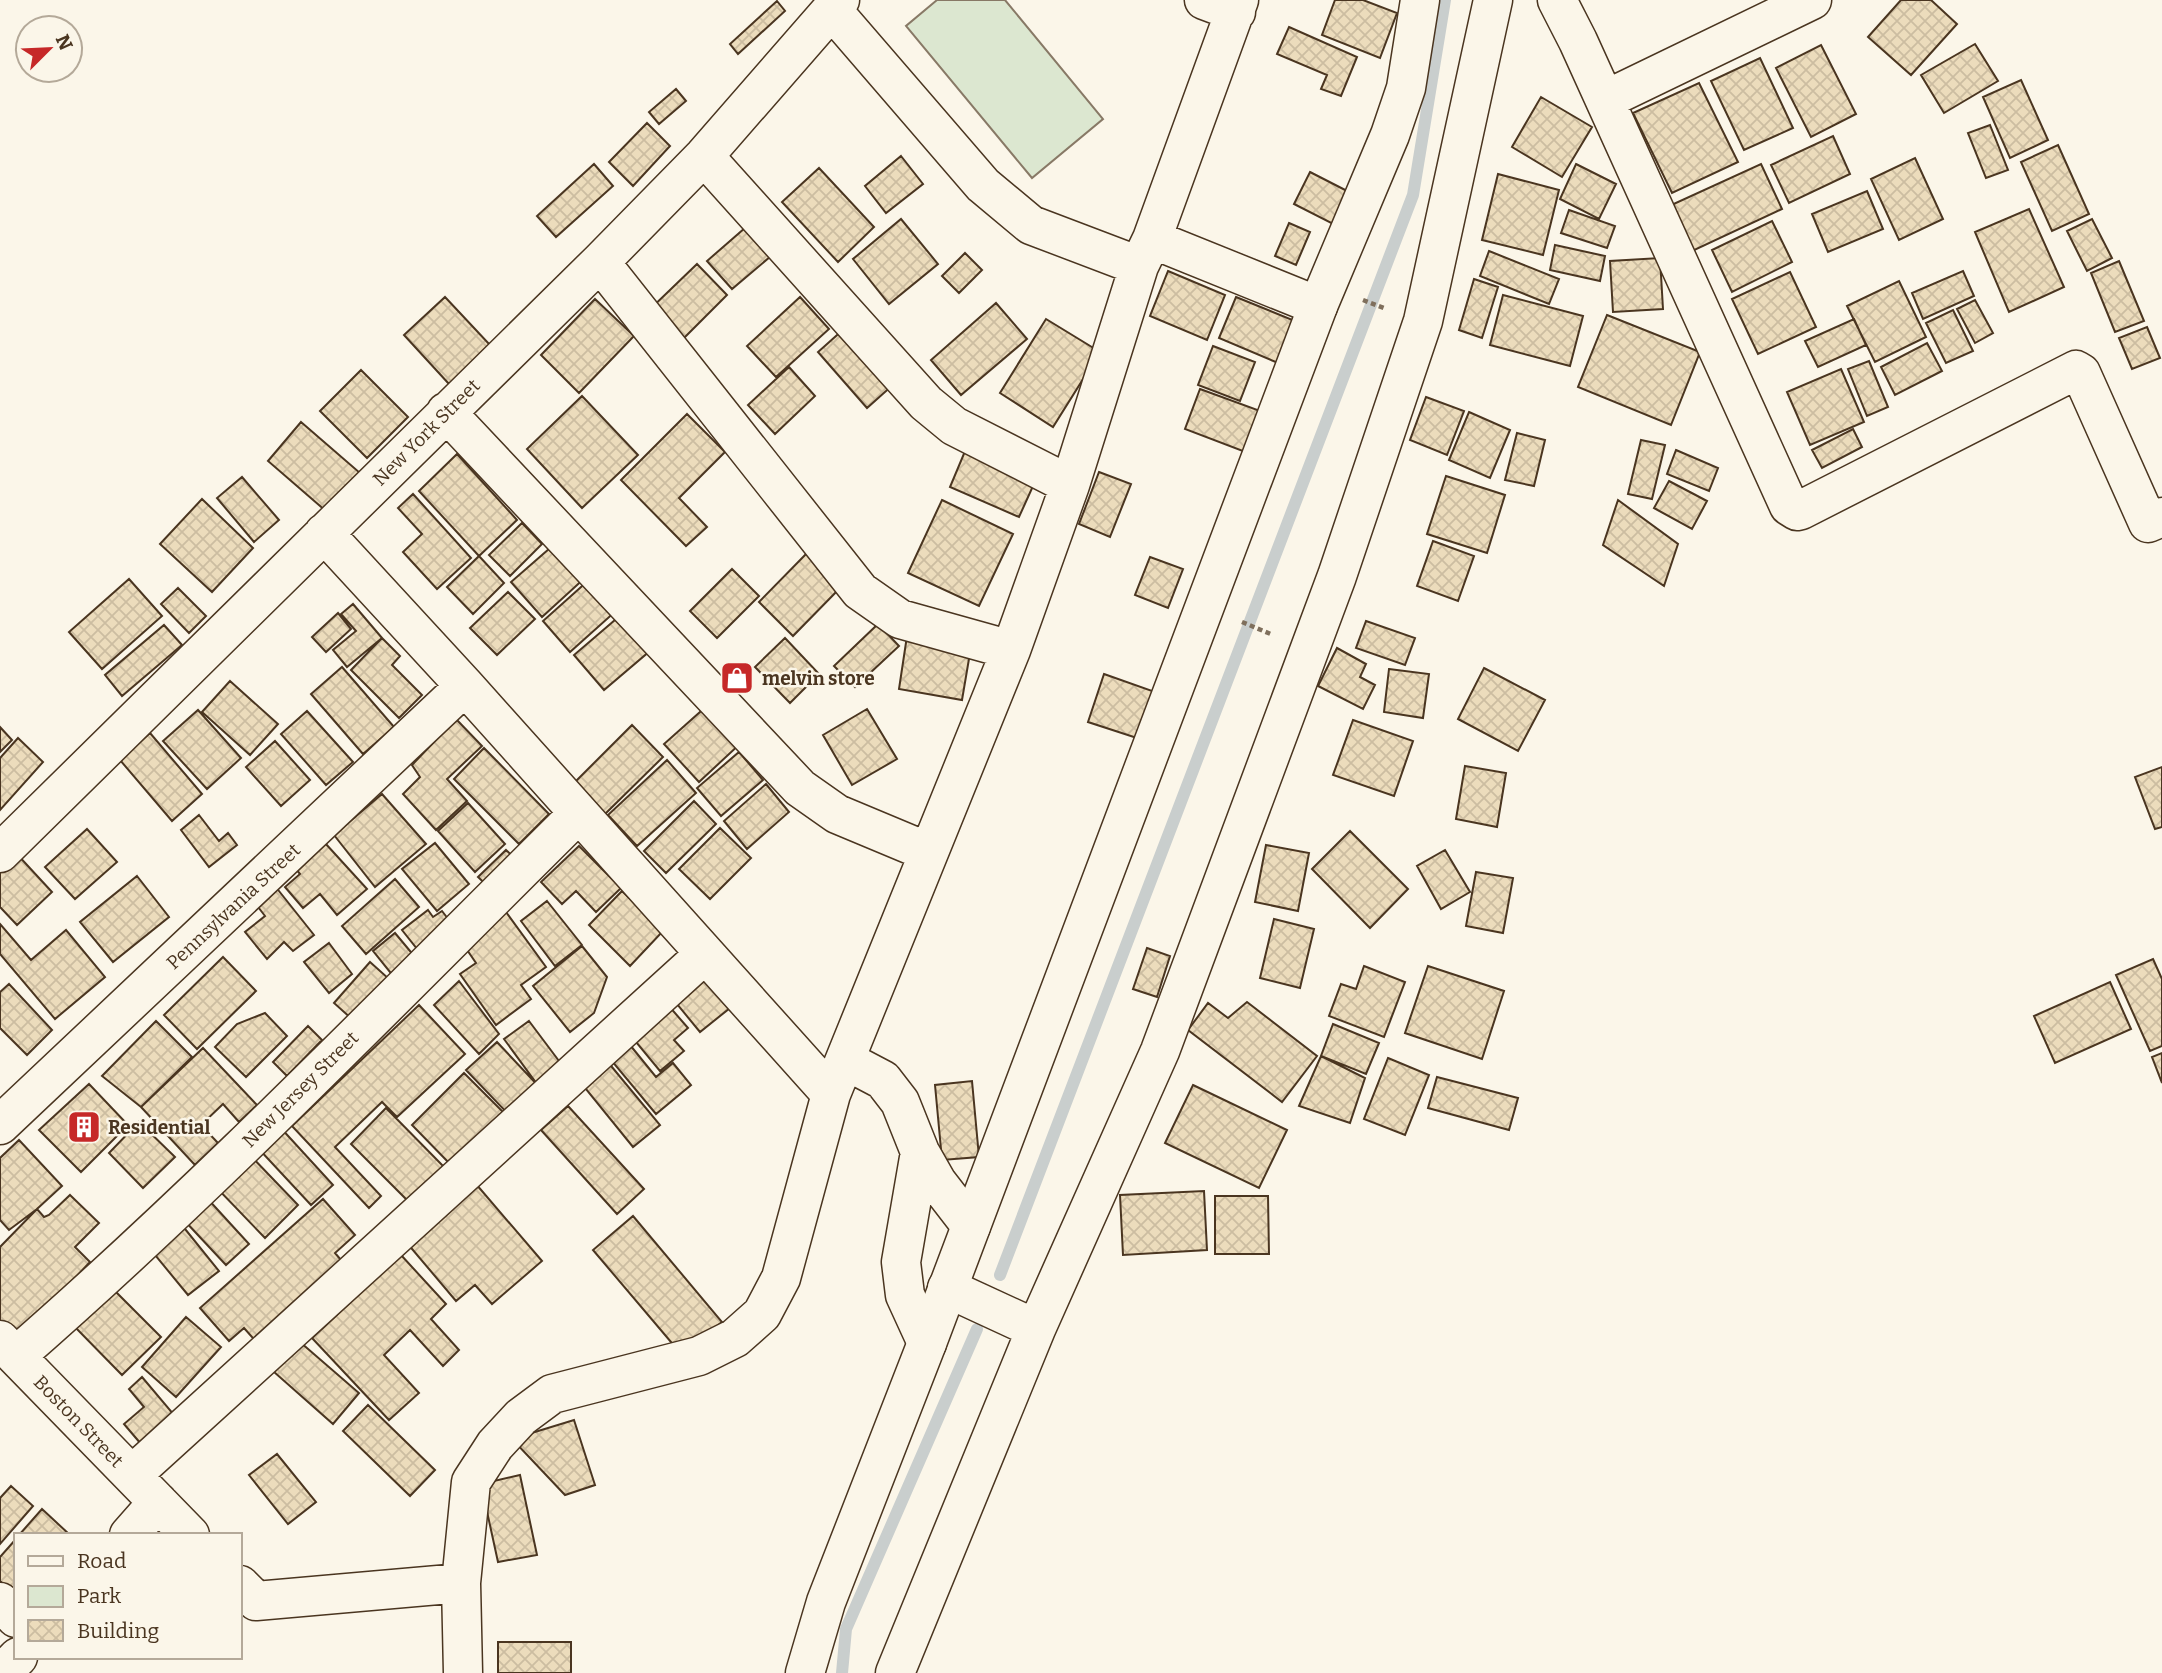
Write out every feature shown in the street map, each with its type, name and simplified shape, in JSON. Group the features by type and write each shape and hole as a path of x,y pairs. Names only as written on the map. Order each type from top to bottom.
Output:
{"street":[{"path":"805,1673 826,1602 927,1343 1318,306 1390,135 1406,88 1420,0"},
{"path":"895,1673 1036,1329 1160,1051 1337,576 1423,321 1493,0"},
{"path":"1556,0 1578,41 1789,506 1801,510 2076,370 2081,373 2148,523 2162,517"},
{"path":"1605,100 1812,0"},
{"path":"464,1673 461,1583 471,1482 495,1445 521,1417 552,1394 699,1356 734,1338 762,1314 781,1279 831,1094 1011,650 1070,485 1226,4"},
{"path":"836,5 983,185 1031,225 1145,253 1318,306"},
{"name":"New York Street","path":"0,853 600,262 704,156 836,5"},
{"path":"704,156 926,403 954,426 1070,485"},
{"path":"600,262 860,591 900,619 1011,650"},
{"path":"446,412 800,788 837,814 928,852"},
{"path":"324,533 831,1094"},
{"name":"Pennsylvania Street","path":"0,1125 465,686"},
{"name":"New Jersey Street","path":"8,1348 104,1279 578,814"},
{"path":"132,1475 705,954"},
{"path":"845,1060 883,1080 900,1102 920,1152 937,1182 971,1226"},
{"path":"920,1152 901,1262 905,1295 927,1343"},
{"path":"947,1288 1036,1329"},
{"name":"Boston Street","path":"8,1348 189,1533"},
{"path":"131,1533 159,1502"},
{"path":"242,1587 256,1601 461,1583"},
{"path":"0,1602 14,1616"},
{"path":"2,1673 16,1659"}],"path":[{"path":"1355,296 1386,308"},
{"path":"1238,621 1275,635"}],"green space":[{"path":"937,0 1005,0 1103,119 1032,178 906,26"}],"building":[{"path":"1335,0 1363,0 1397,13 1380,58 1322,35"},
{"path":"1901,0 1931,0 1957,24 1911,75 1868,37"},
{"path":"777,1 785,11 738,54 730,44"},
{"path":"1289,27 1357,57 1341,96 1321,89 1327,75 1277,54"},
{"path":"1975,44 1998,81 1944,113 1921,75"},
{"path":"1821,45 1856,114 1811,137 1776,68"},
{"path":"1760,58 1793,128 1744,150 1711,81"},
{"path":"2021,80 2048,140 2010,158 1983,97"},
{"path":"1699,83 1738,162 1672,193 1633,113"},
{"path":"676,89 686,101 659,124 649,112"},
{"path":"1541,97 1592,127 1562,177 1512,147"},
{"path":"647,123 670,146 633,186 609,162"},
{"path":"1990,125 2008,170 1986,178 1968,133"},
{"path":"1833,136 1850,174 1789,203 1771,165"},
{"path":"2058,145 2089,214 2052,231 2021,162"},
{"path":"901,156 923,184 886,213 865,186"},
{"path":"1915,158 1943,219 1899,240 1871,179"},
{"path":"594,164 613,186 556,237 537,216"},
{"path":"1576,164 1616,184 1599,219 1560,199"},
{"path":"1761,164 1782,209 1688,253 1667,207"},
{"path":"819,168 874,227 838,262 782,202"},
{"path":"1310,172 1357,196 1341,228 1294,204"},
{"path":"1498,174 1559,190 1543,255 1482,240"},
{"path":"1867,191 1883,229 1828,252 1812,214"},
{"path":"2029,209 2064,287 2009,312 1975,232"},
{"path":"1569,210 1615,226 1607,248 1561,233"},
{"path":"901,219 938,264 889,304 853,259"},
{"path":"2092,219 2112,258 2087,271 2067,231"},
{"path":"753,221 777,251 732,289 707,261"},
{"path":"1772,221 1792,262 1732,292 1712,250"},
{"path":"1289,223 1310,232 1296,265 1275,256"},
{"path":"1555,245 1605,256 1600,281 1550,270"},
{"path":"1489,251 1559,279 1549,304 1480,276"},
{"path":"965,253 982,270 959,293 942,276"},
{"path":"1660,258 1663,309 1613,312 1610,261"},
{"path":"2119,261 2144,321 2115,332 2091,273"},
{"path":"697,264 727,295 675,347 644,315"},
{"path":"1168,271 1225,295 1207,340 1150,316"},
{"path":"1963,271 1974,296 1923,319 1912,293"},
{"path":"1790,272 1816,327 1758,354 1732,299"},
{"path":"1474,279 1498,287 1482,338 1459,330"},
{"path":"1899,281 1926,337 1875,362 1847,306"},
{"path":"1503,295 1583,316 1570,366 1490,345"},
{"path":"445,297 490,345 449,384 404,335"},
{"path":"800,297 829,329 776,377 747,346"},
{"path":"1236,297 1295,321 1278,363 1219,338"},
{"path":"595,299 634,336 579,393 541,355"},
{"path":"1975,300 1993,333 1975,343 1957,309"},
{"path":"996,303 1027,339 961,395 931,360"},
{"path":"1953,310 1973,351 1946,363 1926,323"},
{"path":"1607,315 1700,352 1671,425 1578,387"},
{"path":"1046,319 1100,352 1053,427 1000,393"},
{"path":"1854,319 1866,345 1818,367 1805,341"},
{"path":"2147,327 2160,358 2132,369 2119,338"},
{"path":"845,328 894,384 867,408 818,352"},
{"path":"1927,343 1942,371 1895,395 1881,367"},
{"path":"1213,346 1255,362 1240,401 1198,385"},
{"path":"1869,361 1888,407 1867,416 1848,369"},
{"path":"789,367 815,396 775,434 748,405"},
{"path":"1841,369 1864,422 1810,445 1787,392"},
{"path":"361,370 408,417 367,458 320,411"},
{"path":"1200,389 1263,412 1248,453 1185,429"},
{"path":"582,396 638,455 582,508 527,449"},
{"path":"1426,397 1464,411 1447,455 1410,440"},
{"path":"1469,412 1510,430 1490,478 1449,460"},
{"path":"687,414 725,452 679,498 707,527 686,546 621,480"},
{"path":"301,422 360,473 327,512 268,461"},
{"path":"1853,429 1862,447 1822,468 1812,450"},
{"path":"1517,433 1545,440 1534,486 1505,480"},
{"path":"1641,440 1665,445 1652,499 1628,494"},
{"path":"968,444 1038,475 1019,517 950,487"},
{"path":"1676,450 1718,468 1709,491 1667,474"},
{"path":"457,454 517,520 479,556 419,491"},
{"path":"1099,472 1131,484 1110,537 1079,524"},
{"path":"1446,476 1505,495 1487,553 1427,534"},
{"path":"242,477 279,520 254,542 217,498"},
{"path":"1669,481 1707,501 1692,529 1654,508"},
{"path":"413,494 471,558 437,589 403,552 422,534 398,508"},
{"path":"202,499 253,548 212,592 160,544"},
{"path":"942,500 1013,534 979,606 908,573"},
{"path":"1618,500 1678,544 1664,586 1603,545"},
{"path":"522,523 542,544 510,576 489,555"},
{"path":"1433,541 1474,556 1458,601 1417,586"},
{"path":"557,542 587,576 542,617 511,582"},
{"path":"809,551 843,585 793,636 759,602"},
{"path":"479,556 504,583 473,614 447,587"},
{"path":"1150,557 1183,569 1168,608 1135,595"},
{"path":"732,569 759,596 717,638 690,611"},
{"path":"129,579 162,616 102,669 69,632"},
{"path":"590,579 617,610 570,652 543,621"},
{"path":"178,588 206,616 189,633 161,604"},
{"path":"508,592 535,619 497,655 470,628"},
{"path":"353,604 382,638 347,667 333,650 356,631 341,614"},
{"path":"338,613 351,629 326,652 312,637"},
{"path":"622,614 651,650 604,690 574,655"},
{"path":"1366,621 1415,638 1405,665 1356,648"},
{"path":"878,624 899,646 855,687 834,666"},
{"path":"164,625 182,645 122,696 105,675"},
{"path":"907,636 971,647 962,700 899,689"},
{"path":"382,638 400,656 392,665 422,695 399,718 351,670"},
{"path":"785,638 819,674 790,703 755,667"},
{"path":"1337,648 1366,664 1360,677 1375,685 1363,709 1318,686"},
{"path":"342,667 394,727 363,754 311,694"},
{"path":"1484,668 1545,700 1518,751 1458,719"},
{"path":"1389,669 1429,674 1423,718 1384,712"},
{"path":"1104,674 1158,693 1143,740 1088,722"},
{"path":"230,681 278,724 250,755 202,712"},
{"path":"709,704 742,742 699,782 664,744"},
{"path":"867,709 897,759 852,785 823,735"},
{"path":"198,710 241,758 207,789 163,741"},
{"path":"307,711 353,762 326,785 281,734"},
{"path":"456,719 482,746 447,779 467,801 436,830 403,794 420,777 412,765"},
{"path":"1353,720 1413,741 1394,796 1333,775"},
{"path":"632,725 663,757 604,815 573,784"},
{"path":"0,727 12,740 0,752"},
{"path":"150,733 202,794 172,821 120,760"},
{"path":"18,738 43,762 0,810 0,758"},
{"path":"275,741 310,780 281,806 246,767"},
{"path":"484,748 549,814 519,844 454,779"},
{"path":"739,752 763,780 721,816 697,788"},
{"path":"667,760 696,793 637,846 608,815"},
{"path":"1465,766 1506,773 1497,827 1456,819"},
{"path":"2162,767 2162,827 2155,829 2135,777"},
{"path":"766,784 789,812 747,849 724,821"},
{"path":"382,794 426,844 375,887 334,835"},
{"path":"694,801 716,824 666,873 644,851"},
{"path":"468,803 505,844 475,872 438,831"},
{"path":"199,815 219,841 228,833 237,845 209,867 181,830"},
{"path":"720,828 751,858 710,899 679,869"},
{"path":"87,829 117,862 75,899 45,867"},
{"path":"1350,831 1408,889 1370,928 1312,869"},
{"path":"325,843 367,889 337,915 320,894 303,908 285,887 300,874 295,868"},
{"path":"435,843 469,884 437,911 402,869"},
{"path":"1266,845 1309,853 1298,911 1255,902"},
{"path":"579,846 621,888 596,912 576,891 562,904 541,882"},
{"path":"506,850 520,863 492,890 478,877"},
{"path":"1445,850 1470,892 1441,909 1417,866"},
{"path":"15,852 52,892 17,925 0,907 0,866"},
{"path":"1476,872 1513,878 1503,933 1466,926"},
{"path":"137,876 169,917 113,962 80,922"},
{"path":"395,879 419,907 366,954 342,926"},
{"path":"275,886 314,935 293,951 284,942 267,959 245,932 265,916 255,903"},
{"path":"622,891 663,931 630,966 589,925"},
{"path":"547,901 582,945 555,966 521,921"},
{"path":"428,910 433,917 442,911 452,924 418,950 402,930"},
{"path":"506,912 546,967 521,985 531,999 496,1025 460,974 476,963 463,944"},
{"path":"1274,919 1314,929 1300,988 1260,978"},
{"path":"0,924 31,960 66,930 105,977 55,1019 0,954"},
{"path":"395,933 420,963 398,982 373,951"},
{"path":"329,943 352,974 329,993 304,962"},
{"path":"582,946 607,977 594,1013 570,1032 533,986"},
{"path":"1147,948 1170,956 1157,997 1133,989"},
{"path":"223,957 256,991 197,1049 164,1015"},
{"path":"2153,959 2162,979 2162,1046 2150,1051 2116,975"},
{"path":"370,962 389,979 353,1020 334,1003"},
{"path":"1364,966 1405,982 1384,1037 1329,1016 1341,984 1356,989"},
{"path":"1428,966 1504,991 1482,1059 1405,1033"},
{"path":"702,973 730,1008 700,1032 672,998"},
{"path":"459,981 499,1034 479,1054 434,1005"},
{"path":"2110,982 2131,1029 2055,1063 2034,1016"},
{"path":"9,984 52,1030 27,1055 0,1028 0,992"},
{"path":"1247,1002 1317,1056 1282,1102 1188,1030 1208,1003 1228,1018"},
{"path":"419,1005 465,1054 397,1117 382,1102 335,1147 381,1196 369,1208 292,1126"},
{"path":"668,1005 688,1028 674,1040 684,1051 660,1071 631,1036"},
{"path":"265,1013 287,1036 246,1077 215,1047 237,1024"},
{"path":"156,1021 192,1057 141,1107 102,1076"},
{"path":"529,1021 562,1065 537,1084 504,1039"},
{"path":"1333,1024 1379,1043 1366,1074 1321,1056"},
{"path":"308,1026 322,1040 287,1076 273,1062"},
{"path":"497,1042 544,1092 514,1120 466,1070"},
{"path":"630,1045 656,1077 673,1063 691,1085 656,1114 611,1060"},
{"path":"203,1048 257,1105 239,1122 223,1104 201,1125 218,1143 195,1165 141,1107"},
{"path":"2162,1053 2162,1083 2152,1057"},
{"path":"1321,1056 1365,1078 1350,1123 1299,1106"},
{"path":"1388,1058 1429,1075 1405,1135 1364,1119"},
{"path":"607,1061 660,1125 633,1147 581,1083"},
{"path":"464,1073 505,1114 453,1167 412,1125"},
{"path":"1437,1077 1518,1098 1509,1130 1428,1108"},
{"path":"972,1081 979,1157 942,1160 935,1085"},
{"name":"Residential","path":"89,1084 128,1125 81,1172 39,1130"},
{"path":"1193,1085 1287,1130 1259,1188 1165,1143"},
{"path":"568,1106 644,1189 617,1214 541,1130"},
{"path":"386,1108 446,1169 410,1203 351,1144"},
{"path":"139,1122 175,1157 143,1188 109,1153"},
{"path":"279,1126 333,1185 311,1205 257,1147"},
{"path":"19,1140 62,1186 9,1230 0,1220 0,1158"},
{"path":"247,1152 298,1205 265,1238 214,1185"},
{"path":"476,1184 542,1261 492,1304 475,1285 456,1301 407,1243"},
{"path":"1204,1191 1207,1250 1123,1255 1120,1195"},
{"path":"70,1195 99,1223 75,1247 90,1262 16,1340 0,1324 0,1247 37,1209 44,1217 49,1215"},
{"path":"1215,1196 1268,1196 1269,1254 1215,1254"},
{"path":"206,1197 249,1244 226,1265 182,1218"},
{"path":"323,1199 355,1235 335,1253 347,1267 260,1346 244,1328 229,1341 200,1308"},
{"path":"633,1216 722,1322 682,1355 593,1250"},
{"path":"177,1219 219,1271 188,1295 146,1244"},
{"path":"401,1255 446,1304 431,1319 459,1350 443,1366 410,1330 384,1355 419,1393 389,1420 312,1338"},
{"path":"110,1286 161,1337 122,1375 72,1324"},
{"path":"186,1317 221,1347 176,1397 142,1367"},
{"path":"300,1342 359,1393 333,1424 274,1372"},
{"path":"142,1377 175,1416 141,1444 124,1424 144,1407 129,1389"},
{"path":"368,1405 435,1470 410,1496 343,1431"},
{"path":"574,1420 595,1485 565,1495 512,1439"},
{"path":"277,1454 316,1502 288,1524 249,1475"},
{"path":"520,1475 537,1555 498,1562 481,1484"},
{"path":"11,1486 33,1506 0,1544 0,1498"},
{"path":"42,1509 68,1533 21,1533"},
{"path":"14,1541 14,1593 0,1581 0,1557"},
{"path":"498,1642 571,1642 571,1673 498,1673"}],"waterway":[{"path":"1000,1275 1413,195 1445,0"},
{"path":"842,1673 846,1629 977,1329"}],"place":[{"name":"melvin store","path":"737,678"},
{"name":"Residential","path":"84,1127"}]}
